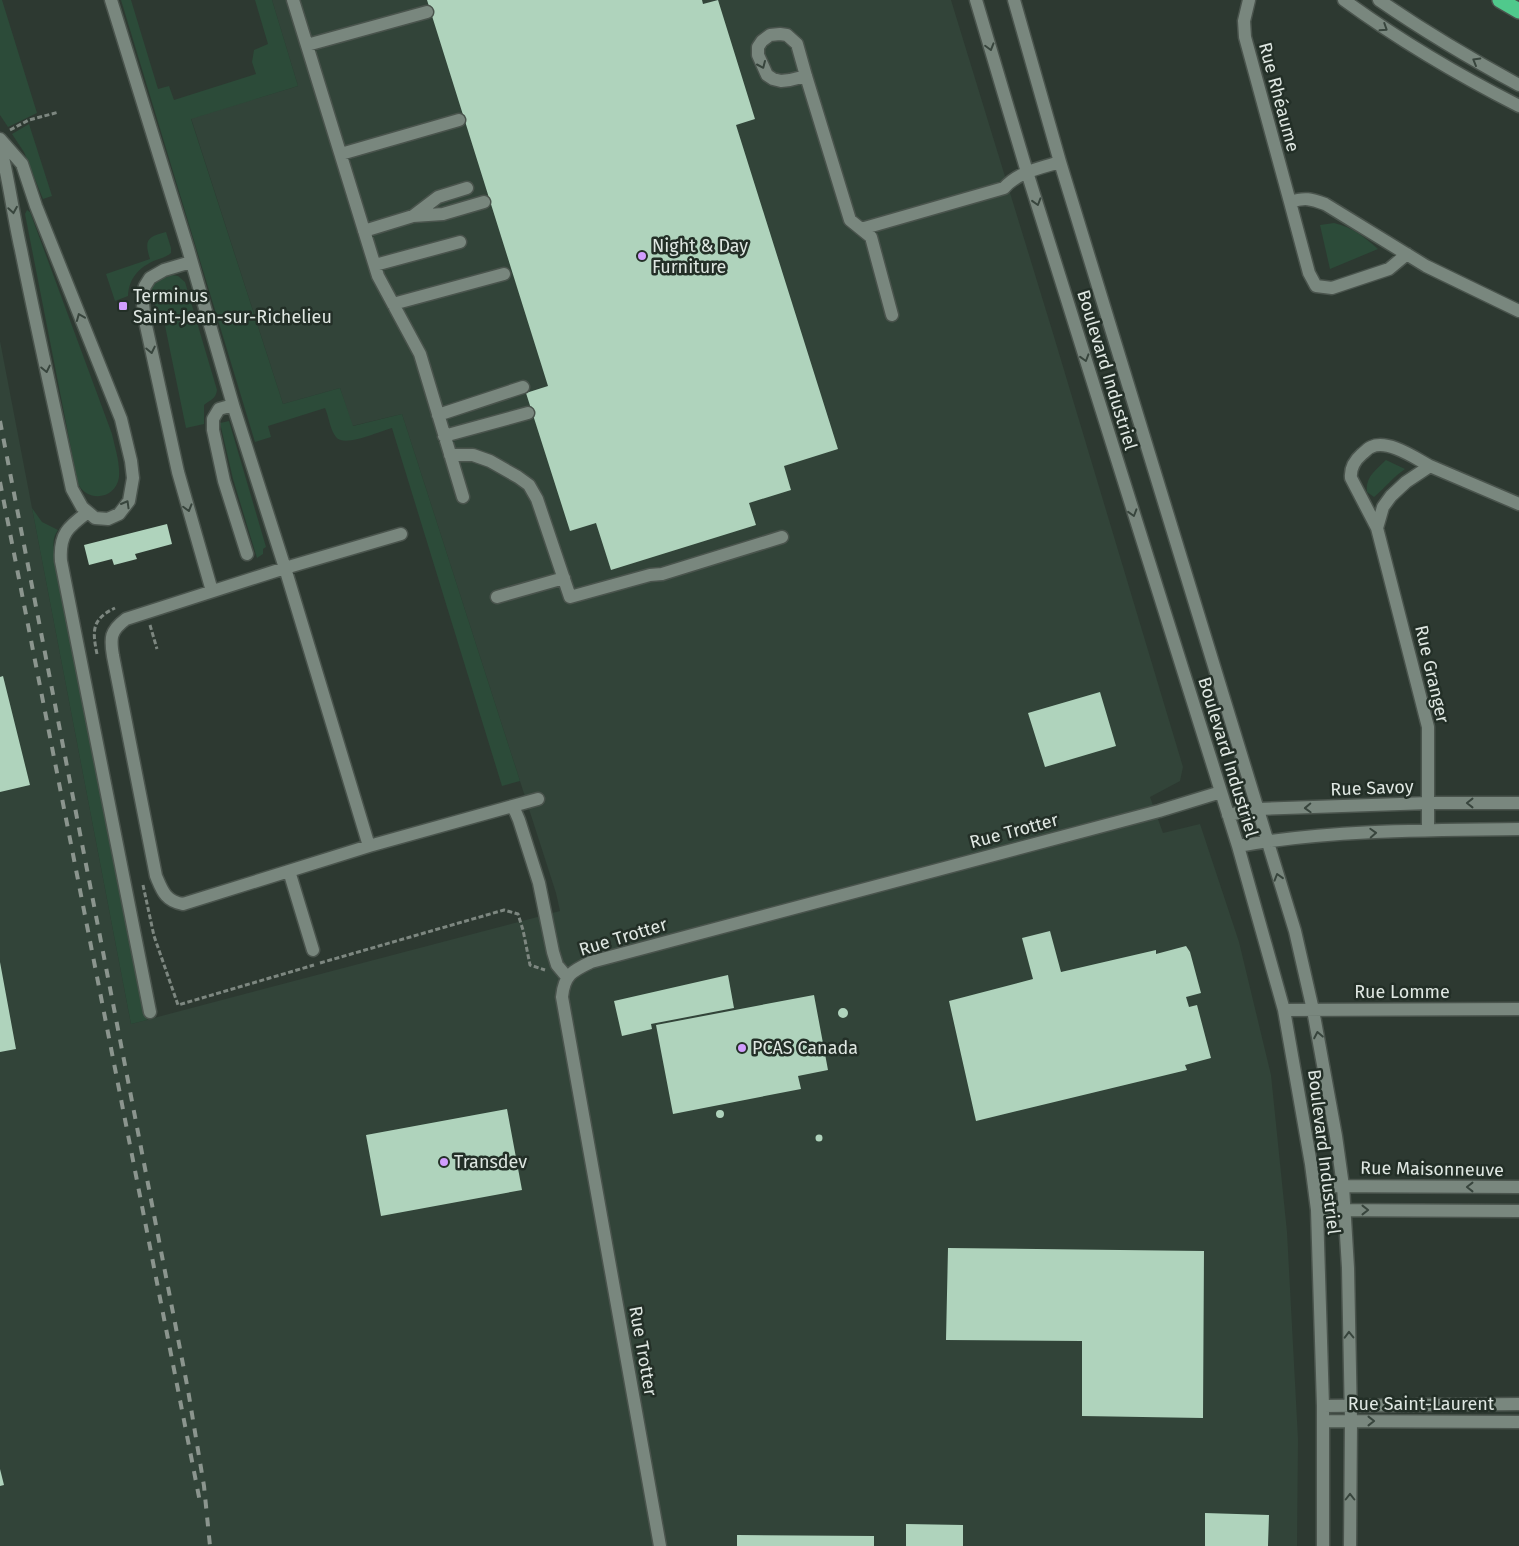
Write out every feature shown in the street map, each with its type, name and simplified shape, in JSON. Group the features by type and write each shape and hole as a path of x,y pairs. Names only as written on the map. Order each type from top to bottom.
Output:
{"highway":[{"path":"1500,0 1519,10"}],"street":[{"path":"111,0 369,846"},
{"path":"293,0 378,276 420,354 463,497"},
{"name":"Boulevard Industriel","path":"976,0 1027,172 1238,846 1284,1010 1296,1072 1316,1210 1323,1406 1323,1546"},
{"name":"Boulevard Industriel","path":"1014,0 1060,162 1259,809 1295,931 1313,1010 1336,1136 1345,1210 1348,1268 1349,1406 1351,1421 1350,1546"},
{"name":"Rue Rhéaume","path":"1249,0 1244,21 1245,37 1309,273 1316,286 1332,288 1390,269 1407,254"},
{"path":"1344,0 1421,51 1519,106"},
{"path":"1379,0 1496,73 1519,84"},
{"path":"307,45 427,12"},
{"path":"806,76 790,80 773,80 767,75 758,55 758,47 762,40 770,35 780,34 788,35 797,44 850,220 871,237 892,315"},
{"path":"1486,89 1496,73"},
{"path":"341,154 459,120"},
{"path":"0,145 6,169 13,215 72,489 82,507 95,518 108,519 119,514 129,501 133,478 121,419 36,206 22,164 4,136"},
{"path":"861,229 1004,188 1010,180 1027,172 1060,162"},
{"path":"413,216 438,197 466,188"},
{"path":"1290,202 1301,198 1325,204 1372,231 1426,266 1519,311"},
{"path":"364,231 413,216 443,214 484,202"},
{"path":"375,265 460,242"},
{"path":"191,262 164,270 150,278 142,296 145,321 175,460 212,592"},
{"path":"393,304 504,274"},
{"path":"438,415 523,388"},
{"path":"233,405 219,409 213,419 213,430 224,481 247,554"},
{"path":"444,436 528,413"},
{"name":"Rue Granger","path":"1428,830 1428,727 1377,528 1351,478 1351,470 1358,458 1371,447 1384,444 1519,504"},
{"path":"450,455 473,455 490,461 518,476 529,485 537,499 570,597 650,575 662,574 782,537"},
{"path":"1377,528 1383,507 1391,496 1406,482 1430,466"},
{"path":"88,512 71,524 64,536 60,548 61,561 150,1012"},
{"path":"401,534 285,568 126,619 118,625 112,634 111,643 156,876 161,889 174,903 182,904 369,846 538,798"},
{"path":"497,597 564,578"},
{"name":"Rue Trotter","path":"660,1546 562,997 567,977 577,969 592,962 1159,811 1221,792"},
{"name":"Rue Savoy","path":"1228,815 1259,809 1428,803 1519,803"},
{"path":"513,806 539,883 557,965 567,977"},
{"path":"1238,846 1305,836 1428,830 1519,830"},
{"path":"289,871 313,950"},
{"name":"Rue Lomme","path":"1284,1010 1519,1009"},
{"name":"Rue Maisonneuve","path":"1314,1186 1519,1187"},
{"path":"1316,1210 1519,1211"},
{"name":"Rue Saint-Laurent","path":"1323,1406 1519,1404"},
{"name":"Rue Saint-Laurent","path":"1322,1421 1519,1422"}],"path":[{"path":"4,136 29,120 58,112"},
{"path":"146,613 157,648"}],"shaded area":[{"path":"0,0 2,0 37,113 8,127 0,115"},
{"path":"121,0 131,0 158,89 169,86 174,100 256,74 252,62 254,50 268,44 255,0 272,0 298,86 191,119 283,404 340,388 353,426 402,414 520,781 502,786 392,428 354,440 340,440 332,431 325,408 268,426 271,437 255,442"},
{"path":"272,0 951,0 1183,767 1180,781 1150,797 1163,833 1200,824 1239,942 1271,1075 1287,1232 1298,1439 1297,1546 0,1546 0,341 131,1024 560,911 556,893 402,414 352,426 340,388 283,404 191,118 298,86"},
{"path":"29,124 52,196 43,199 24,152 12,134"},
{"path":"27,210 30,212 112,434 118,460 119,477 113,490 101,496 88,494 78,484 25,214"},
{"path":"1334,223 1358,233 1378,249 1330,269 1320,225"},
{"path":"166,232 171,253 140,270 130,284 128,296 115,301 106,274 150,259 147,243 151,238"},
{"path":"172,275 178,276 185,282 217,390 214,397 204,405 204,424 186,428 163,316 151,296 153,286 157,282"},
{"path":"229,421 266,547 263,549 263,554 257,558 233,479 220,423"},
{"path":"1386,460 1405,469 1374,497 1367,492 1369,478"},
{"path":"32,508 42,522 58,530 54,540 54,551 147,1020 131,1024"}],"building":[{"name":"Night & Day Furniture","path":"427,0 702,0 703,4 718,0 755,119 736,125 838,449 784,466 791,490 749,503 756,525 611,570 596,523 570,531 526,393 548,386"},
{"path":"167,524 172,544 135,554 137,559 114,565 112,559 89,565 84,545"},
{"path":"3,676 30,785 0,792 0,677"},
{"path":"1100,692 1116,746 1045,767 1028,713"},
{"path":"1050,931 1061,972 1156,950 1156,954 1186,946 1190,952 1201,993 1186,997 1189,1007 1197,1005 1211,1058 1185,1065 1187,1070 976,1121 949,1001 1033,979 1022,938"},
{"path":"0,962 16,1049 0,1052"},
{"path":"728,975 734,1008 651,1024 652,1029 622,1036 614,1001"},
{"name":"PCAS Canada","path":"814,995 828,1070 798,1076 801,1089 673,1114 656,1025"},
{"path":"843,1008 848,1013 843,1018 838,1013"},
{"name":"Transdev","path":"507,1109 522,1190 381,1216 366,1135"},
{"path":"720,1110 724,1114 720,1118 716,1114"},
{"path":"819,1134 823,1138 819,1142 815,1138"},
{"path":"948,1248 1204,1251 1203,1418 1082,1416 1082,1341 946,1340"},
{"path":"0,1469 4,1485 0,1486"},
{"path":"1205,1513 1269,1515 1268,1546 1205,1546"},
{"path":"906,1524 963,1525 963,1546 906,1546"},
{"path":"737,1535 874,1536 874,1546 737,1546"}],"railway":[{"path":"0,421 188,1390 204,1486 210,1546"},
{"path":"0,482 200,1502"}],"place":[{"name":"Night & Day Furniture","path":"642,256"},
{"name":"Terminus Saint-Jean-sur-Richelieu","path":"123,306"},
{"name":"PCAS Canada","path":"742,1048"},
{"name":"Transdev","path":"444,1162"}]}
